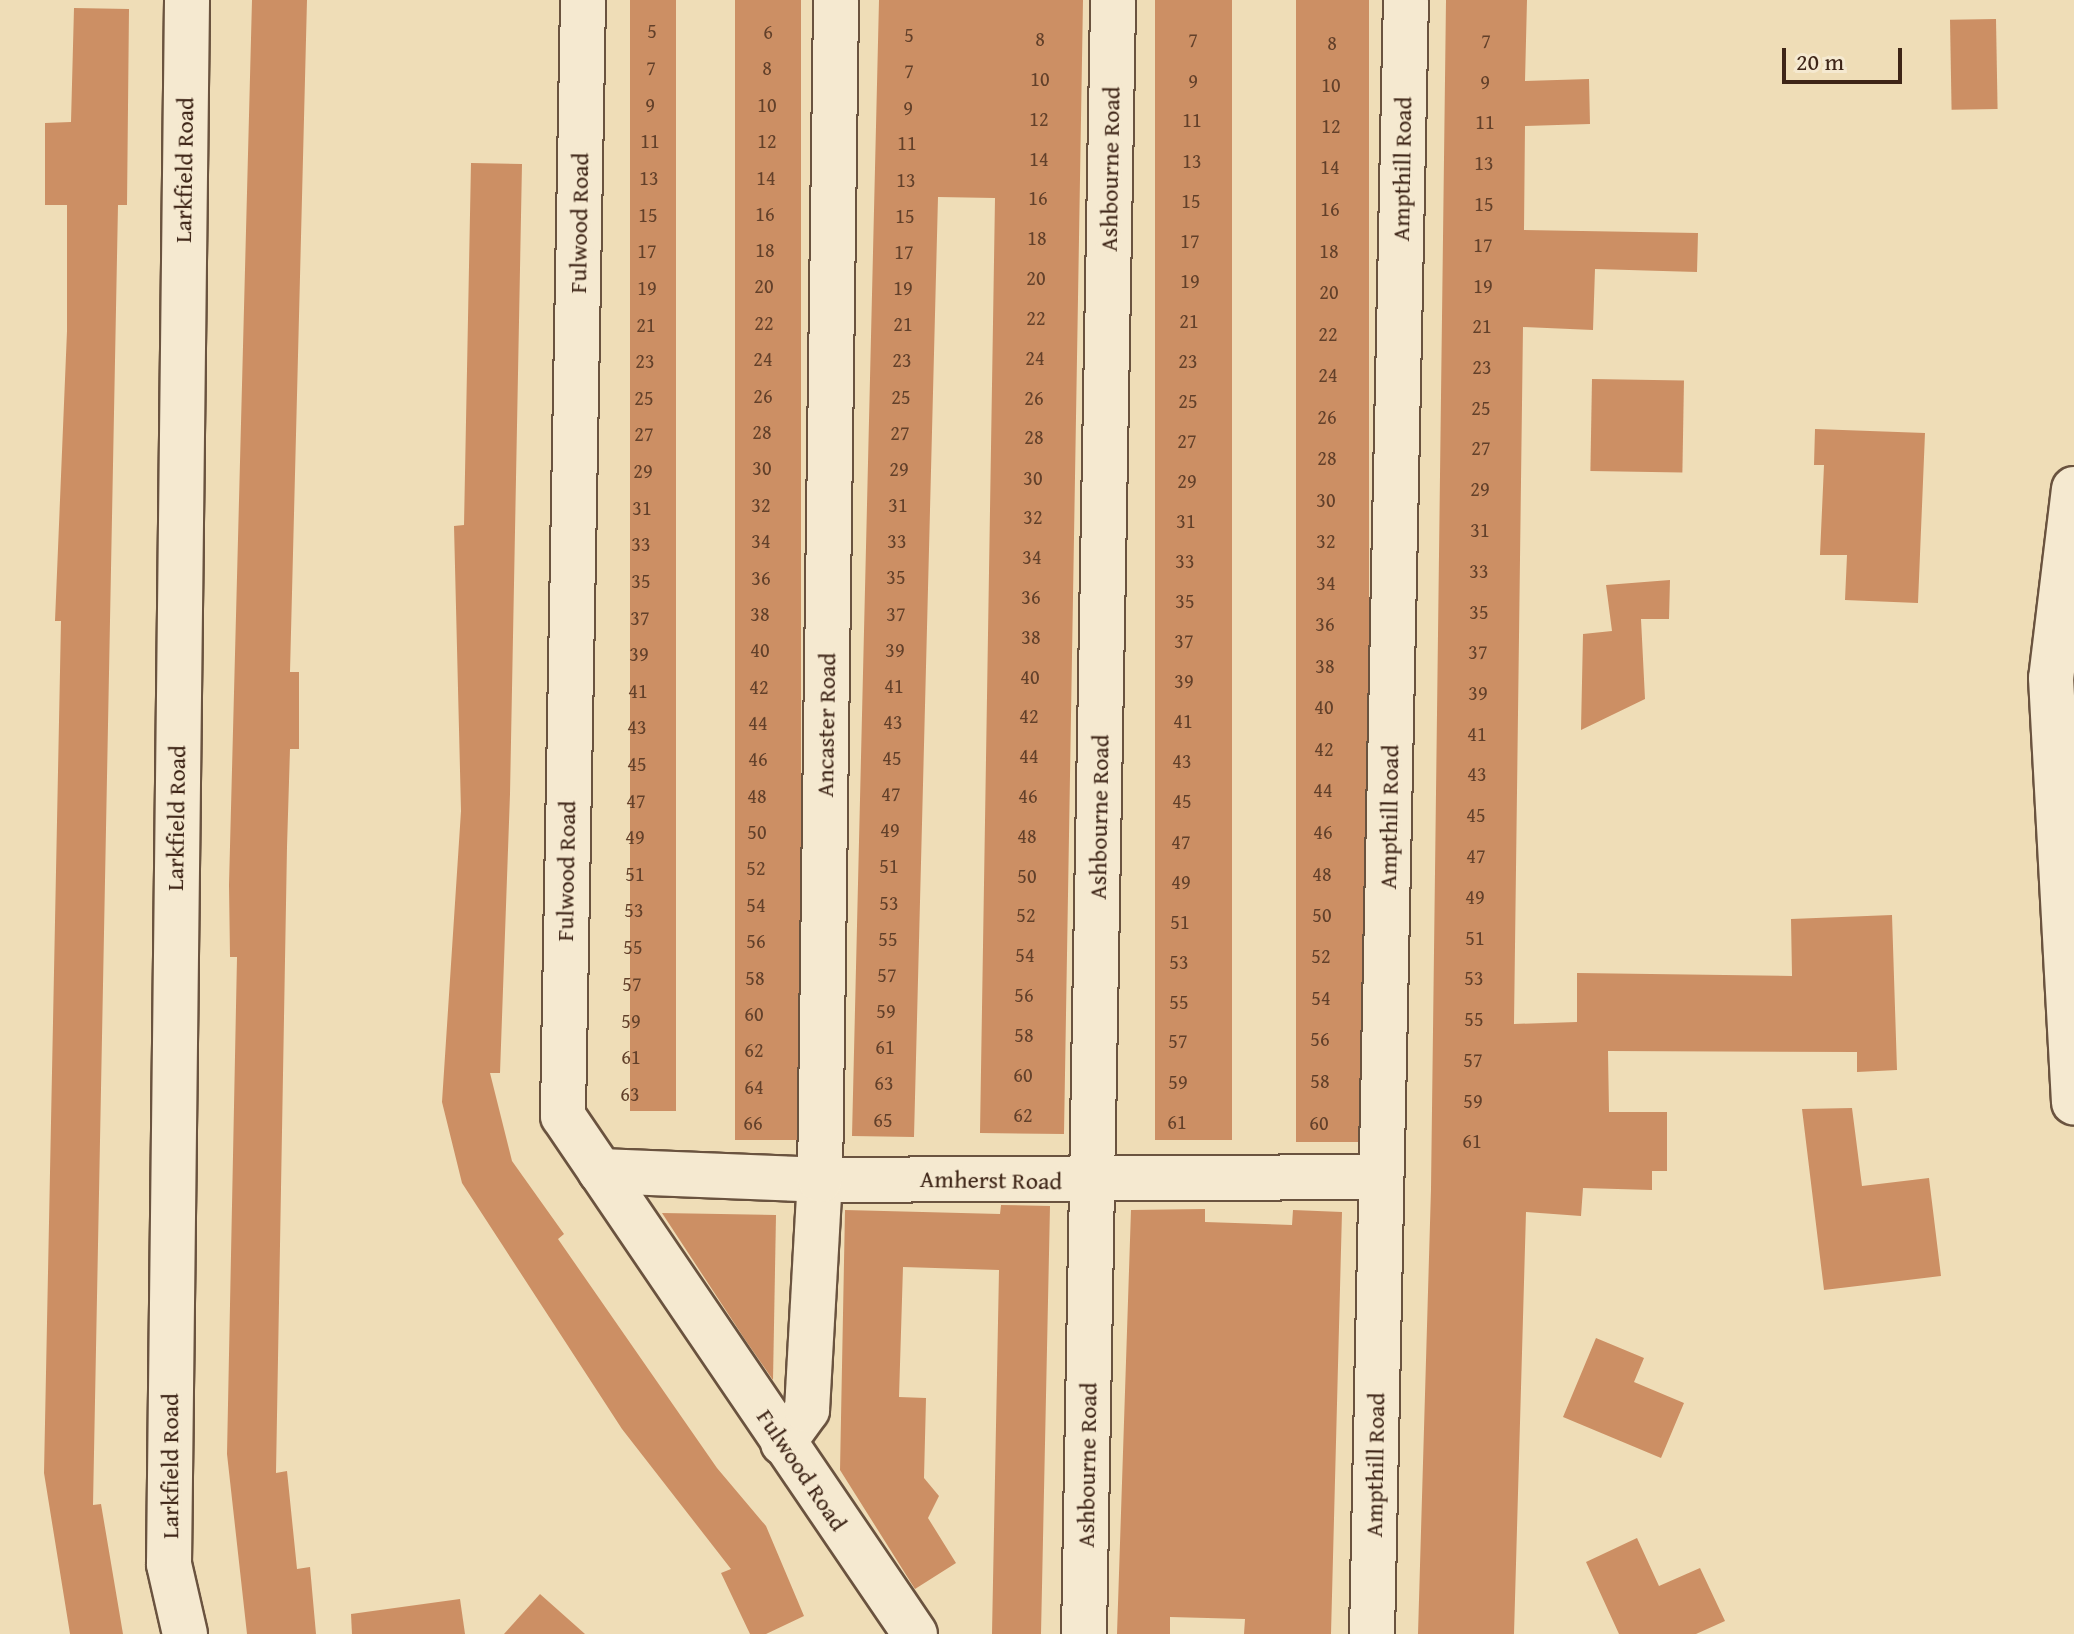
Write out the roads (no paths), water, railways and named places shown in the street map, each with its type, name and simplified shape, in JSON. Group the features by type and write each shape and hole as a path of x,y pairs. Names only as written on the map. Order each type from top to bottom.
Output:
{"street":[{"name":"Larkfield Road","path":"185,1634 169,1564 187,0"},
{"name":"Fulwood Road","path":"583,0 563,1116 915,1634"},
{"name":"Ancaster Road","path":"783,1443 807,1410 820,1180 836,0"},
{"name":"Ashbourne Road","path":"1084,1634 1113,0"},
{"name":"Ampthill Road","path":"1372,1634 1406,0"},
{"path":"2074,489 2051,678 2064,829 2074,1098"},
{"name":"Amherst Road","path":"600,1171 820,1180 1093,1182 1381,1177"}]}
